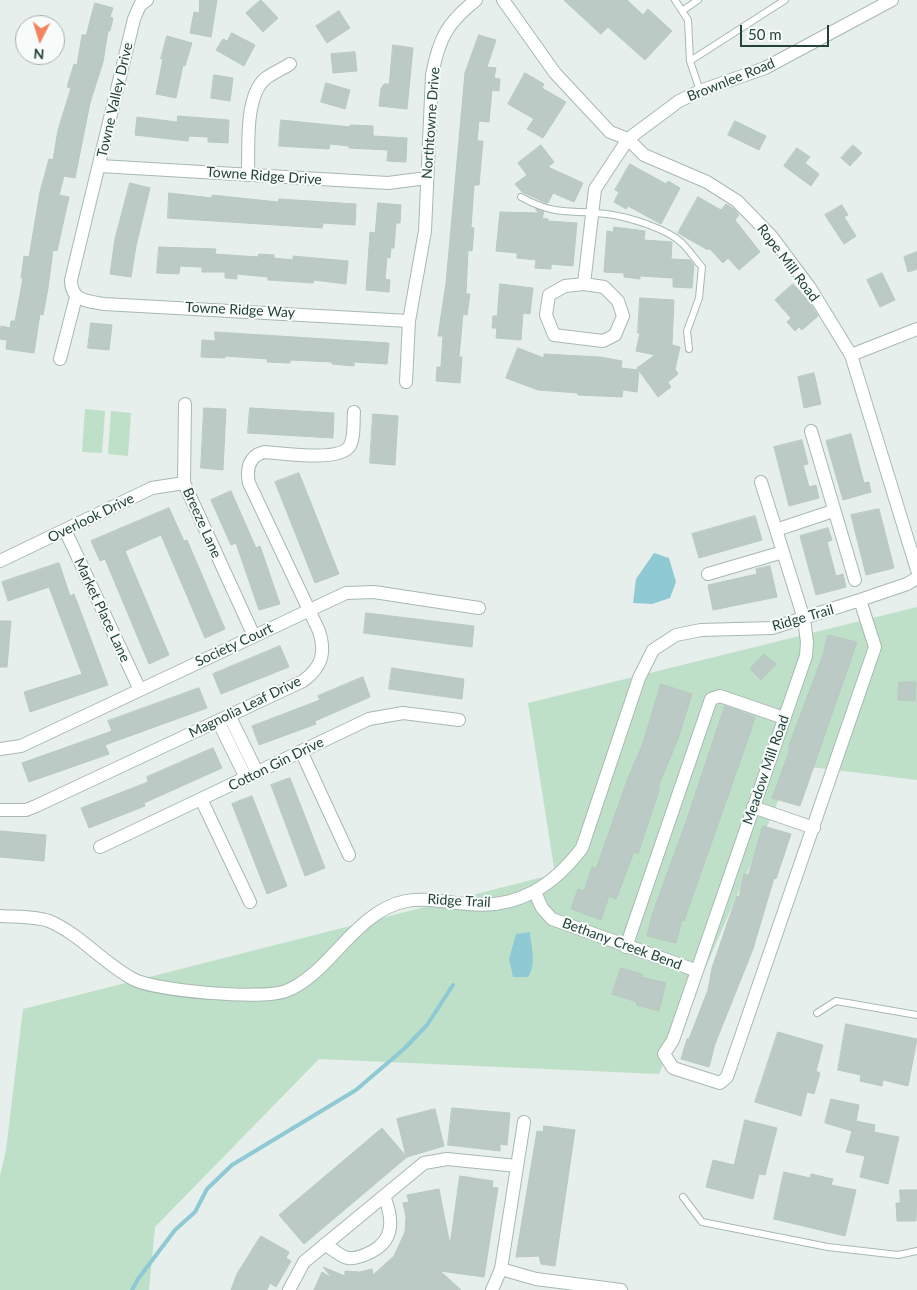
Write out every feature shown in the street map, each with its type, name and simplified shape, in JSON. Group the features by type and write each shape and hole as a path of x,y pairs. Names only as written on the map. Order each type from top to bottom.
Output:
{"street":[{"name":"Towne Valley Drive","path":"76,297 71,289 71,280 91,204 134,19 140,5 147,0"},
{"name":"Northtowne Drive","path":"409,321 425,231 432,75 436,52 448,26 476,0"},
{"name":"Rope Mill Road","path":"503,0 554,73 610,132 628,139 644,155 707,182 737,201 777,244 810,288 851,355 917,570"},
{"name":"Brownlee Road","path":"584,284 595,189 628,139 660,114 700,91 765,68 892,0"},
{"path":"248,174 249,130 254,96 266,78 290,64"},
{"name":"Towne Ridge Drive","path":"100,166 388,183 427,178"},
{"path":"584,284 604,287 618,301 623,316 615,335 603,341 554,335 546,315 549,295 565,286 584,284"},
{"path":"60,359 76,297"},
{"name":"Towne Ridge Way","path":"76,297 81,300 104,304 334,315 409,321"},
{"path":"406,382 409,321"},
{"path":"851,355 917,329"},
{"name":"Breeze Lane","path":"185,404 184,483 254,636"},
{"name":"Magnolia Leaf Drive","path":"0,810 26,810 36,806 303,681 318,667 322,659 322,642 309,609 249,483 247,474 249,465 256,454 264,452 329,455 343,452 352,441 354,412"},
{"path":"810,431 855,580"},
{"name":"Meadow Mill Road","path":"761,482 804,619 807,642 806,656 695,970 673,1040 664,1054 673,1068 720,1083 724,1082 814,828"},
{"name":"Overlook Drive","path":"0,561 152,488 184,483"},
{"path":"776,530 833,511"},
{"name":"Market Place Lane","path":"65,530 140,690"},
{"path":"708,574 783,552"},
{"name":"Ridge Trail","path":"0,916 48,921 60,927 118,970 142,983 197,991 270,994 286,991 319,968 375,913 396,903 422,899 481,905 515,900 535,892 565,870 582,848 640,678 653,650 676,635 702,630 772,628 907,584 917,578"},
{"name":"Society Court","path":"0,749 22,746 346,593 364,591 479,608"},
{"path":"753,807 814,828 875,648 860,600"},
{"path":"626,947 711,699 720,696 784,718"},
{"name":"Cotton Gin Drive","path":"100,847 301,751 383,715 403,713 459,720"},
{"path":"224,718 252,775"},
{"path":"301,751 349,855"},
{"path":"201,799 250,902"},
{"name":"Bethany Creek Bend","path":"535,892 542,908 552,919 626,947 695,970"},
{"path":"492,1290 501,1269 524,1122"},
{"path":"289,1290 304,1262 424,1163 448,1159 517,1166"},
{"path":"325,1244 348,1258 365,1255 382,1247 389,1232 391,1213 384,1196"},
{"path":"501,1269 536,1279 621,1290"}],"lane":[{"path":"675,0 688,20 690,60 700,91"},
{"path":"682,11 698,0"},
{"path":"690,60 785,0"},
{"path":"521,197 538,206 561,213 607,214 646,224 680,242 702,266 699,298 687,331 689,349"},
{"path":"817,1013 836,1001 917,1015"},
{"path":"682,1197 702,1222 828,1247 898,1255 917,1251"}],"green space":[{"path":"85,409 105,411 102,453 82,452"},
{"path":"111,411 131,413 128,456 108,454"},
{"path":"917,607 917,780 794,765 659,1074 319,1059 155,1227 149,1290 0,1290 0,1176 6,1150 23,1009 555,874 528,703"}],"water":[{"path":"654,553 669,558 676,582 670,598 652,604 633,603 636,579"},
{"path":"530,932 533,955 531,972 528,977 513,977 509,959 516,934"}],"building":[{"path":"200,0 217,0 211,37 190,33 194,12 199,13"},
{"path":"261,0 278,18 263,32 246,13"},
{"path":"564,0 627,0 643,15 648,9 672,31 645,60 608,27 601,34"},
{"path":"95,3 113,8 110,17 113,18 110,31 108,31 103,62 90,103 75,178 64,176 59,195 69,197 57,251 53,250 48,288 43,315 40,314 34,353 6,349 7,340 0,339 1,326 10,328 11,321 15,321 23,278 21,278 24,256 29,257 40,192 49,159 53,160 58,130 71,88 67,87 74,64 77,65 82,35 86,35"},
{"path":"339,11 350,28 327,43 316,26"},
{"path":"232,33 255,45 244,66 216,50 223,39 227,41"},
{"path":"479,35 496,40 487,67 496,68 494,78 500,79 499,91 492,90 489,122 479,121 477,141 483,141 479,185 474,185 471,227 474,228 472,251 468,250 466,294 470,294 467,315 463,314 459,357 462,357 460,383 436,381 437,367 441,367 443,336 438,336 446,283 465,73"},
{"path":"167,36 192,43 185,66 183,65 176,98 156,94 163,59 161,59"},
{"path":"393,45 413,48 407,109 379,106 381,89 384,84 389,84"},
{"path":"355,52 357,71 333,73 331,54"},
{"path":"525,73 544,84 542,88 566,102 543,138 527,129 534,119 508,104"},
{"path":"214,75 233,78 230,101 211,98"},
{"path":"326,83 350,90 345,109 321,102"},
{"path":"178,116 229,120 228,143 208,142 208,137 189,136 188,141 135,135 137,117 177,122"},
{"path":"281,120 350,127 350,125 373,126 373,136 407,138 406,162 387,161 388,150 349,148 349,146 330,144 329,149 279,146"},
{"path":"735,121 766,136 759,150 728,135"},
{"path":"541,145 554,162 548,167 583,183 574,202 553,193 548,203 546,203 522,192 515,184 527,175 518,163"},
{"path":"853,145 862,153 850,166 841,158"},
{"path":"797,148 810,157 805,163 819,174 811,186 784,166"},
{"path":"630,164 666,184 668,181 680,188 661,224 628,206 626,209 614,202 619,192 615,190"},
{"path":"130,183 150,188 136,246 131,277 110,274 115,239"},
{"path":"169,193 212,198 212,195 278,202 279,199 356,204 355,225 323,223 322,228 168,218"},
{"path":"698,197 721,210 726,204 734,209 739,215 735,220 760,252 739,270 728,258 723,263 709,248 708,250 678,233"},
{"path":"378,203 401,205 400,223 396,223 394,248 391,248 390,258 387,257 385,279 390,280 389,292 366,290 370,232 375,233"},
{"path":"842,205 848,215 844,217 856,236 844,244 825,215"},
{"path":"536,209 544,212 542,218 548,219 548,221 577,223 573,266 551,264 551,269 535,268 536,260 517,258 517,253 496,251 500,212 538,213"},
{"path":"614,227 645,231 644,240 672,242 671,259 690,260 694,265 692,288 673,287 673,278 640,276 640,279 624,277 624,273 604,272 607,231 613,232"},
{"path":"159,247 216,249 215,254 258,257 259,254 274,255 274,258 293,260 293,256 348,261 346,284 314,280 313,283 268,280 268,277 237,274 237,279 225,278 225,272 202,272 202,267 180,266 179,274 157,273"},
{"path":"917,252 917,269 908,272 904,257"},
{"path":"882,273 895,300 880,307 867,280"},
{"path":"500,284 533,288 530,314 523,313 521,340 496,338 497,328 492,328 493,316 497,316"},
{"path":"793,284 808,300 818,316 802,330 799,327 795,331 787,322 791,318 775,300"},
{"path":"640,298 674,300 672,345 680,347 675,369 678,374 668,382 671,387 658,397 637,368 655,355 636,351 640,333 638,333"},
{"path":"91,323 112,325 109,350 88,348"},
{"path":"215,332 389,343 387,364 354,362 354,366 332,364 332,362 290,360 290,363 267,362 268,359 225,356 225,358 201,357 202,340 215,341"},
{"path":"518,348 544,358 544,354 600,357 622,361 621,368 639,370 637,392 623,390 622,397 578,395 578,393 538,390 506,378"},
{"path":"814,373 821,404 804,408 798,377"},
{"path":"204,408 226,409 223,470 201,468"},
{"path":"250,408 334,413 333,438 248,433"},
{"path":"373,414 398,416 395,465 370,463"},
{"path":"851,434 864,483 869,482 871,492 843,500 826,441"},
{"path":"802,440 808,464 803,465 809,487 816,485 819,498 789,506 774,447"},
{"path":"299,473 339,574 315,583 275,482"},
{"path":"231,491 256,548 260,546 280,604 259,610 236,543 231,545 211,500"},
{"path":"169,508 184,541 187,540 225,629 205,638 161,535 125,551 169,655 149,664 105,559 100,561 91,541"},
{"path":"879,509 894,568 866,575 851,515"},
{"path":"755,516 762,540 699,558 692,534"},
{"path":"828,528 832,540 827,542 836,576 843,574 846,587 816,595 800,536"},
{"path":"59,563 70,596 74,594 108,685 30,712 24,692 82,674 49,587 8,601 2,582"},
{"path":"770,566 777,597 713,610 708,585 757,574 756,569"},
{"path":"366,613 474,626 472,647 364,633"},
{"path":"0,621 11,621 7,667 0,667"},
{"path":"828,635 857,642 800,806 772,798 790,749 788,748 823,655"},
{"path":"280,646 289,667 221,694 213,674"},
{"path":"764,654 776,664 761,680 750,669"},
{"path":"392,668 464,679 462,699 389,689"},
{"path":"363,677 370,697 315,721 316,724 259,745 252,726 320,700 318,696"},
{"path":"899,682 916,682 915,701 898,700"},
{"path":"661,684 692,694 678,739 658,787 660,788 638,854 634,852 616,899 609,896 601,920 571,909 578,889 584,891 592,867 596,869 628,778 642,746"},
{"path":"199,688 207,708 105,745 109,754 29,782 22,763 112,731 108,721"},
{"path":"725,706 755,717 749,736 684,921 682,920 676,943 647,936 652,915"},
{"path":"213,748 222,768 144,803 145,806 89,828 81,808 148,782 147,777"},
{"path":"290,778 325,868 305,876 271,785"},
{"path":"252,796 287,886 267,894 232,804"},
{"path":"763,826 791,834 776,879 774,878 753,949 715,1044 709,1067 681,1059 687,1039 689,1039 708,990 712,968 737,896 739,897 744,874 748,875"},
{"path":"0,831 46,835 44,861 0,857"},
{"path":"621,968 642,974 641,977 666,983 659,1011 636,1005 637,1002 612,994"},
{"path":"846,1024 917,1039 908,1086 883,1080 882,1086 860,1081 861,1075 838,1070"},
{"path":"778,1032 823,1045 816,1071 820,1073 814,1094 807,1092 801,1116 755,1102"},
{"path":"831,1099 859,1105 856,1121 875,1125 874,1132 899,1137 888,1184 860,1177 865,1156 846,1152 852,1131 825,1123"},
{"path":"452,1108 510,1113 507,1145 500,1144 500,1151 448,1145"},
{"path":"435,1109 444,1146 407,1157 304,1244 279,1215 382,1128 406,1156 397,1119"},
{"path":"745,1120 777,1128 765,1175 759,1174 753,1199 706,1187 713,1160 734,1165"},
{"path":"544,1126 575,1130 555,1266 541,1264 539,1256 516,1257 537,1131 543,1132"},
{"path":"784,1172 810,1178 811,1174 833,1179 831,1185 856,1190 845,1236 774,1219"},
{"path":"460,1176 493,1181 492,1187 498,1188 484,1277 440,1271 461,1290 314,1290 322,1272 332,1278 323,1267 345,1276 345,1271 360,1272 372,1269 373,1275 394,1256 405,1232 406,1217 403,1203 409,1202 407,1195 439,1189 450,1245"},
{"path":"900,1190 917,1190 916,1221 897,1221 896,1203 900,1203"},
{"path":"261,1236 289,1252 286,1258 291,1261 276,1287 270,1283 267,1290 231,1290 237,1274"}],"waterway":[{"path":"132,1290 138,1279 175,1230 195,1212 207,1189 232,1165 356,1090 405,1048 427,1025 453,985"}]}
